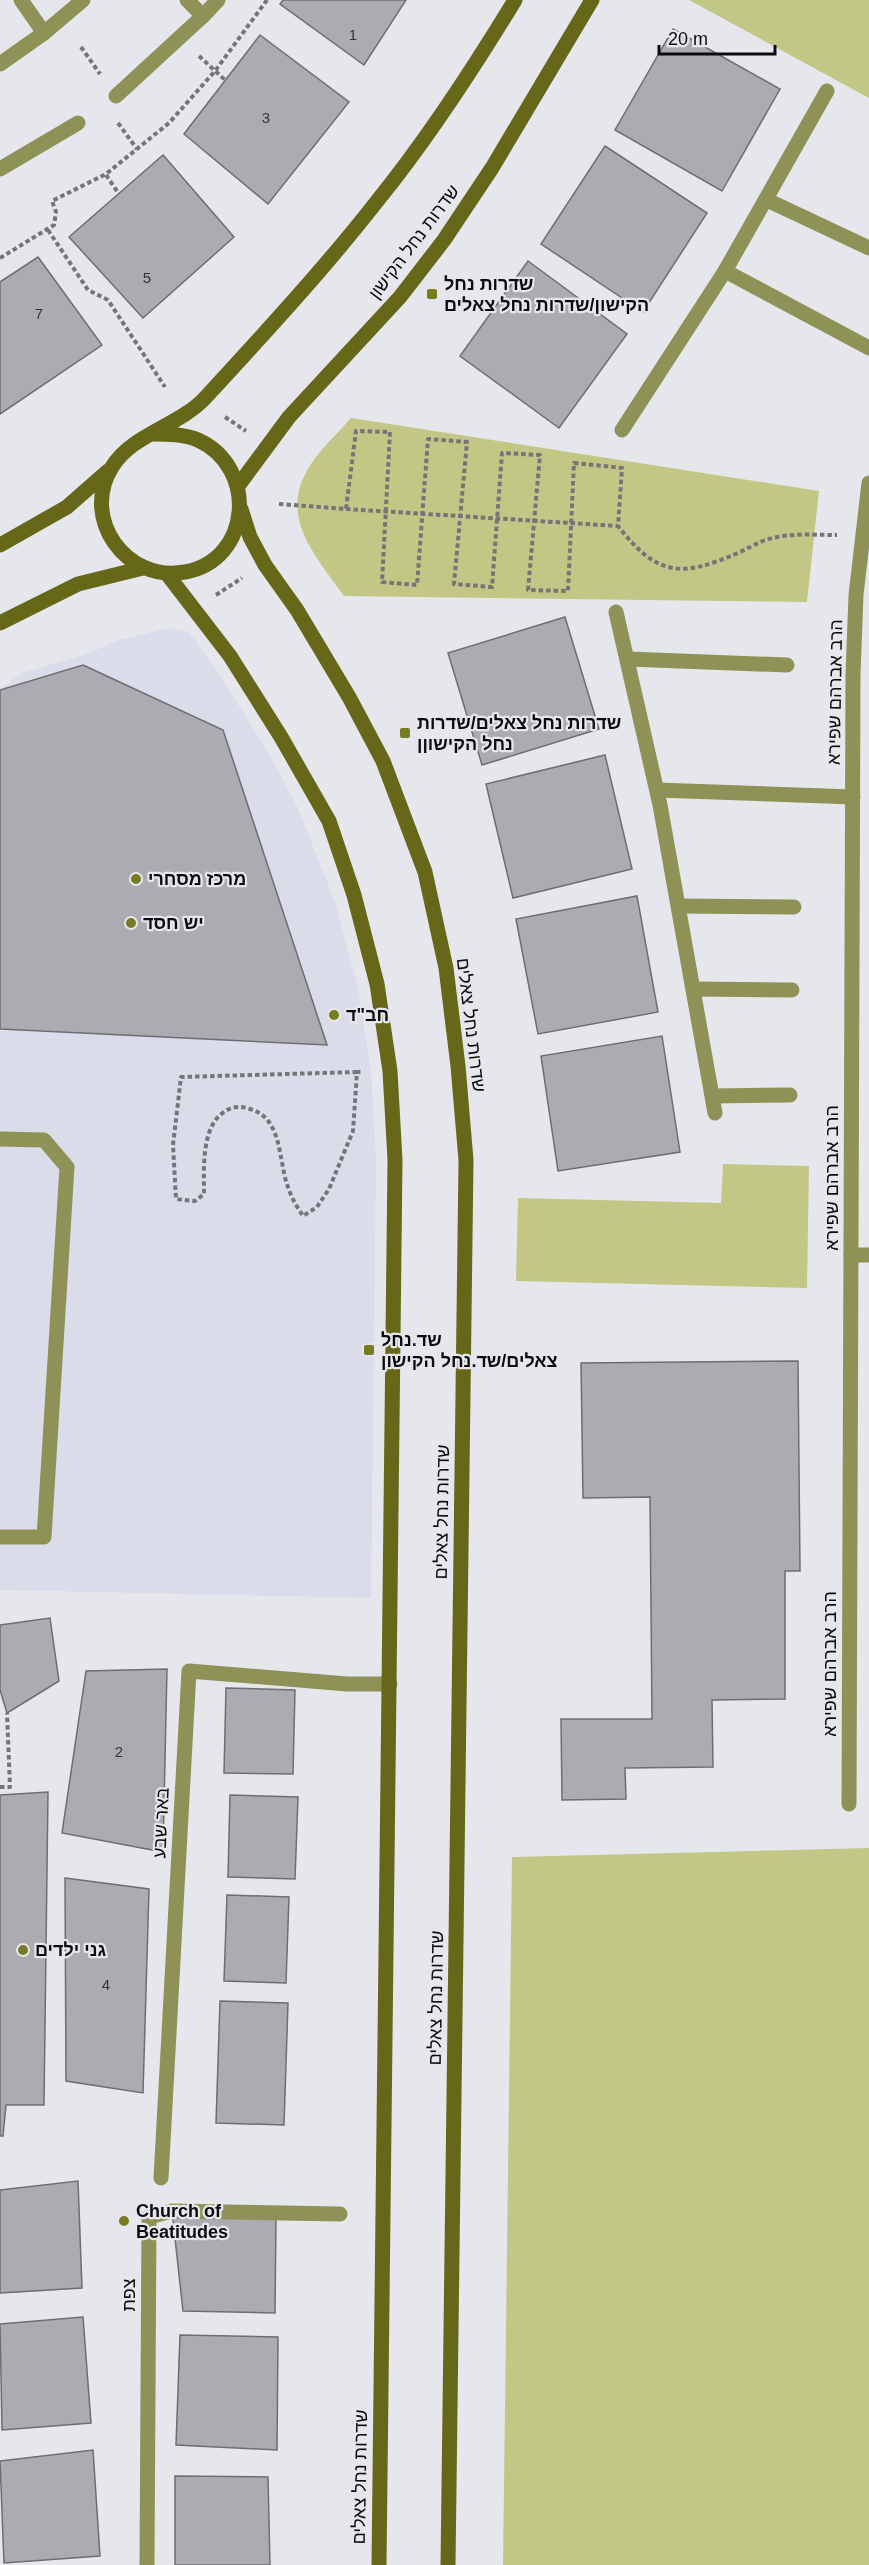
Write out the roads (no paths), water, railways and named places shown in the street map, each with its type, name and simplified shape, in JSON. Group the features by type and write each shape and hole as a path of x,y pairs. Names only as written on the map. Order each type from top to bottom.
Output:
{"main road":[{"path":"0,545 67,507 86,493 123,454 202,402 378,200 442,114 515,0"},
{"name":"שדרות נחל הקישון","path":"238,486 289,417 400,297 444,240 492,168 592,0"},
{"path":"112,467 104,486 101,505 104,525 119,550 143,568 167,574 186,572 205,565 220,554 238,524 241,509 238,486 229,466 215,450 196,439 175,434 153,434"},
{"name":"שדרות נחל צאלים","path":"241,509 250,537 265,565 297,610 349,698 387,772 425,872 446,968 458,1066 466,1160 448,2565"},
{"path":"0,623 78,584 143,568"},
{"name":"שדרות נחל צאלים","path":"167,574 230,656 275,727 329,821 354,895 377,984 390,1071 395,1160 379,2565"}],"street":[{"path":"21,0 44,33"},
{"path":"0,64 44,33 83,0"},
{"path":"187,0 203,16"},
{"path":"116,96 218,0"},
{"path":"622,429 725,271 827,91"},
{"path":"0,170 78,123"},
{"path":"766,200 869,248"},
{"path":"725,271 869,348"},
{"name":"הרב אברהם שפירא","path":"849,1804 853,674 865,553 862,535 869,483"},
{"path":"616,612 657,790 715,1113"},
{"path":"628,659 787,665"},
{"path":"657,790 854,797"},
{"path":"679,906 794,907"},
{"path":"694,989 792,990"},
{"path":"712,1096 790,1095"},
{"path":"0,1139 44,1140 68,1167 44,1537 0,1537"},
{"path":"851,1255 869,1255"},
{"name":"באר שבע","path":"161,2178 189,1671 347,1684 390,1684"},
{"name":"צפת","path":"147,2565 149,2217 172,2211 340,2214"}],"place":[{"name":"שדרות נחל הקישון/שדרות נחל צאלים","path":"432,294"},
{"name":"שדרות נחל צאלים/שדרות נחל הקישוןן","path":"405,733"},
{"name":"מרכז מסחרי","path":"136,879"},
{"name":"יש חסד","path":"131,923"},
{"name":"חב\"ד","path":"334,1015"},
{"name":"שד.נחל צאלים/שד.נחל הקישון","path":"369,1350"},
{"name":"גני ילדים","path":"23,1950"},
{"name":"Church of Beatitudes","path":"124,2221"}]}
